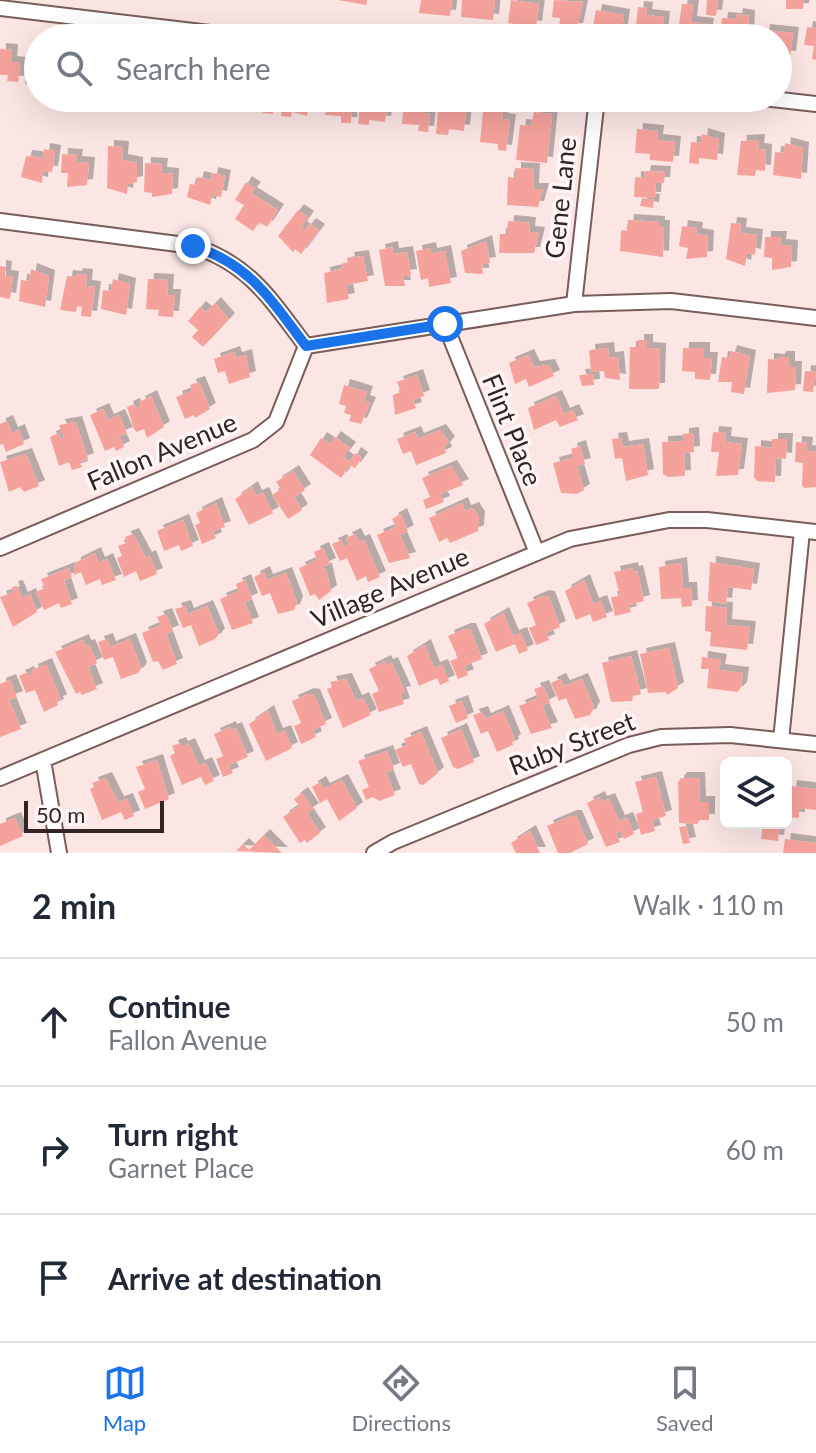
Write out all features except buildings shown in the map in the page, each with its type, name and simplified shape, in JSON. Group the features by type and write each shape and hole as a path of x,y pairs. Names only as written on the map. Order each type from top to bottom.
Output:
{"street":[{"path":"0,8 134,24"},
{"path":"792,101 816,104"},
{"name":"Gene Lane","path":"574,304 595,112"},
{"path":"0,221 193,246 219,254 252,277 306,346 574,304 671,301 816,318"},
{"name":"Flint Place","path":"445,324 537,553"},
{"name":"Fallon Avenue","path":"0,548 253,440 276,422 306,346"},
{"name":"Village Avenue","path":"0,778 583,536 669,520 707,520 809,531"},
{"path":"781,740 809,531"},
{"name":"Ruby Street","path":"374,853 393,842 629,745 685,734 816,744"},
{"path":"43,760 59,853"}],"route":[{"path":"193,246 219,254 252,277 306,346 445,324"}]}
